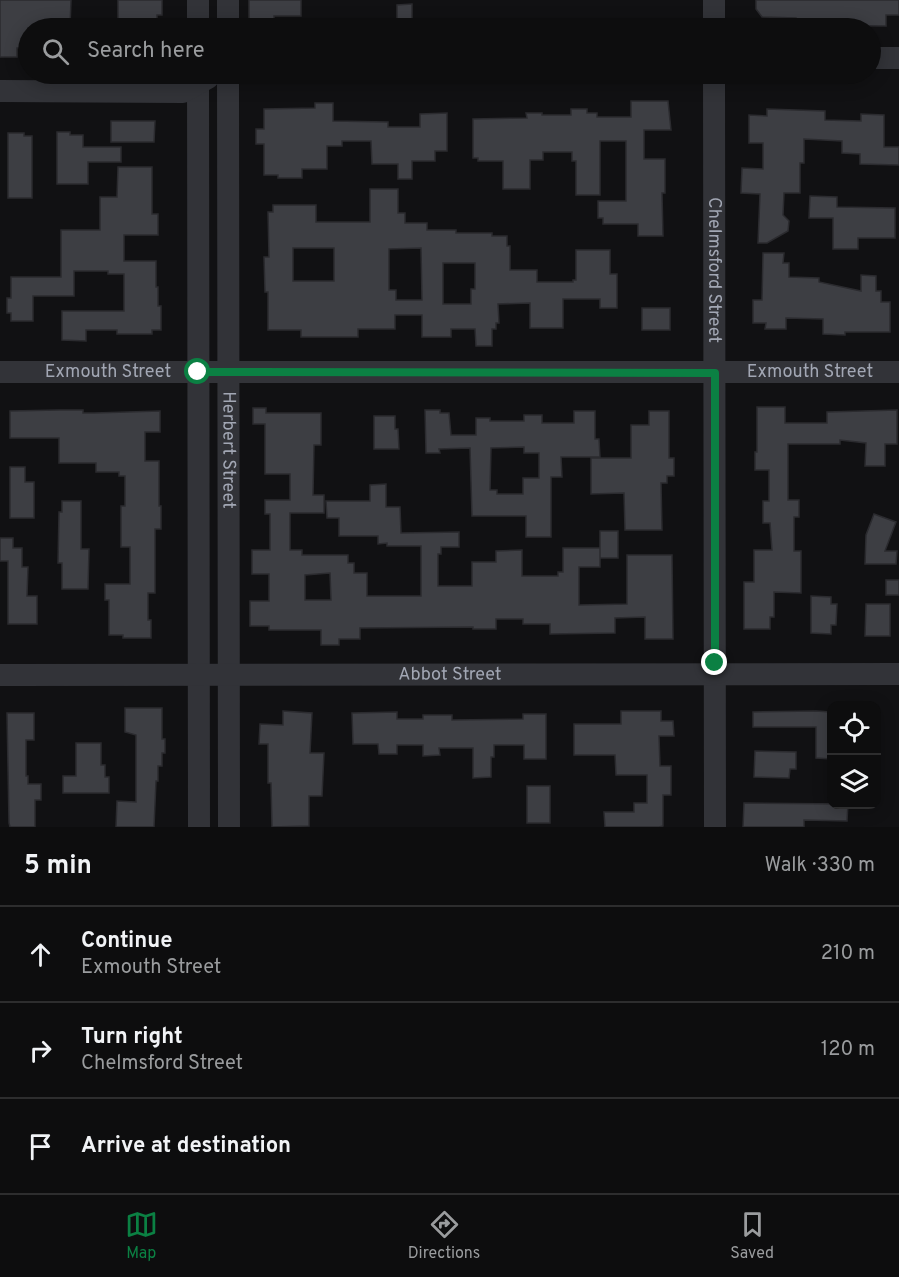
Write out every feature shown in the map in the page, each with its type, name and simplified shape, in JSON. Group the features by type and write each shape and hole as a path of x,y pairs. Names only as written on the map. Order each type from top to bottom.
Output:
{"street":[{"path":"198,0 198,18"},
{"path":"228,0 228,18"},
{"path":"714,0 714,18"},
{"path":"881,58 899,58"},
{"path":"0,91 183,92 194,84"},
{"name":"Herbert Street","path":"199,827 198,372 204,84"},
{"name":"Herbert Street","path":"228,84 229,827"},
{"name":"Chelmsford Street","path":"714,84 715,827"},
{"name":"Exmouth Street","path":"0,372 899,372"},
{"name":"Abbot Street","path":"0,675 899,674"}],"building":[{"path":"0,0 71,0 70,18 18,18 17,57 0,57"},
{"path":"118,0 162,0 162,15 157,15 157,18 118,18"},
{"path":"249,0 301,0 301,16 249,18"},
{"path":"756,0 899,0 899,15 886,15 886,26 881,26 881,18 762,17 756,9"},
{"path":"412,4 412,18 397,18 397,5"},
{"path":"631,101 668,101 671,130 644,130 644,159 665,159 665,193 662,193 663,236 638,236 638,224 603,224 603,218 598,218 598,201 626,201 626,141 600,141 600,195 576,195 576,161 572,161 572,152 543,152 543,160 530,160 530,189 503,189 503,161 478,161 478,158 473,158 473,119 527,118 526,113 571,115 571,109 587,109 587,113 597,113 597,117 631,117"},
{"path":"315,103 333,103 333,121 388,122 388,127 420,127 420,114 447,113 447,151 435,151 435,161 412,161 412,179 398,179 398,164 372,164 371,141 342,141 342,146 327,146 327,169 302,169 302,178 278,178 278,175 264,175 264,144 256,144 256,129 264,129 264,109 315,108"},
{"path":"767,109 825,111 825,120 861,121 861,114 884,115 884,147 899,147 899,165 860,164 860,154 842,153 842,141 804,139 804,163 800,163 800,193 784,193 783,215 789,221 788,231 767,243 758,243 760,194 741,193 742,168 763,169 763,143 749,143 749,115 767,116"},
{"path":"111,121 155,121 154,142 111,142"},
{"path":"57,132 83,135 83,147 121,147 121,162 88,162 88,184 57,184"},
{"path":"8,133 24,133 24,136 32,136 32,198 8,198"},
{"path":"118,167 152,167 152,214 158,214 158,235 124,235 124,261 156,261 156,287 158,287 158,306 161,306 161,330 152,330 152,334 117,334 117,330 86,330 86,341 62,340 62,311 124,311 124,274 108,274 108,271 74,271 74,296 33,296 33,321 11,321 11,313 7,313 7,298 11,298 11,277 61,277 61,230 100,230 100,197 117,197"},
{"path":"370,189 398,189 398,213 405,213 405,223 427,223 427,230 456,230 456,233 492,233 492,236 507,236 507,246 510,246 510,270 537,270 537,282 573,282 576,280 576,250 610,250 610,274 617,274 617,308 600,308 600,299 563,299 563,328 530,328 530,303 498,304 499,323 496,323 496,329 492,329 492,346 476,346 475,329 451,329 451,337 422,337 422,315 395,315 395,329 358,329 358,337 301,337 301,330 268,330 268,292 265,292 264,257 269,257 268,212 273,212 273,205 316,205 316,222 370,222","holes":["293,248 334,248 334,281 293,281","421,248 422,300 396,300 396,290 389,290 389,249","443,263 475,263 475,289 471,289 471,304 443,304"]},
{"path":"810,196 837,197 837,207 895,208 895,238 858,238 858,249 833,249 833,218 809,218"},
{"path":"763,253 784,253 783,263 789,263 789,277 819,278 819,282 861,291 861,275 876,276 876,291 881,291 881,302 890,302 890,332 823,334 823,319 786,318 786,329 765,329 766,323 753,323 753,300 762,300"},
{"path":"642,308 670,308 670,330 642,330"},
{"path":"757,407 785,407 785,423 827,423 827,412 897,410 897,444 885,444 885,466 865,466 866,443 840,440 840,444 788,444 788,500 799,500 799,517 794,517 794,551 801,551 801,593 774,592 774,617 770,617 770,629 744,629 744,582 754,582 754,550 772,550 770,523 763,523 763,501 769,501 769,470 755,470"},
{"path":"253,408 266,408 266,413 321,413 321,445 314,445 313,495 324,495 324,513 290,513 290,550 302,550 302,555 348,555 348,563 354,563 354,573 367,573 367,596 421,596 421,546 378,544 378,536 339,536 339,518 327,518 326,501 370,501 370,485 386,484 386,507 400,507 401,533 459,532 459,547 441,547 441,554 438,554 438,586 472,586 472,562 496,562 496,551 522,550 522,576 558,576 558,572 563,572 563,548 600,548 600,567 579,567 579,605 627,604 627,555 672,555 673,639 645,639 645,617 615,618 615,633 550,634 550,624 523,624 523,619 496,619 496,629 473,629 473,627 360,628 360,639 339,639 339,645 321,645 321,630 269,630 269,626 250,626 250,601 269,601 269,574 252,574 252,550 270,550 270,514 265,514 265,500 290,500 290,474 265,474 265,424 253,424","holes":["330,573 331,600 305,600 305,575"]},
{"path":"83,410 83,413 160,411 160,432 145,432 145,461 159,461 159,506 161,506 161,529 155,529 155,593 148,593 151,638 123,638 123,635 109,635 109,600 105,600 105,584 130,584 130,547 121,547 121,506 125,506 125,476 119,476 119,472 96,472 96,463 59,463 59,438 10,438 10,411"},
{"path":"425,410 440,410 440,413 449,413 451,435 476,435 476,418 490,418 490,421 524,421 524,415 542,415 542,423 574,423 574,411 595,411 595,439 599,439 600,457 561,457 562,477 551,477 551,537 526,537 526,516 472,516 470,448 439,449 440,453 426,453","holes":["524,447 524,453 539,453 539,478 523,478 523,494 497,494 497,490 490,490 491,448"]},
{"path":"649,411 669,411 669,458 674,458 674,476 667,476 667,483 661,483 662,530 625,530 624,493 591,494 591,458 631,458 631,425 649,425"},
{"path":"374,416 395,416 399,449 374,449"},
{"path":"10,467 25,467 25,482 34,482 34,518 10,518"},
{"path":"62,501 81,501 81,549 89,549 88,589 62,589 62,563 58,563 59,512 62,512"},
{"path":"874,514 896,522 885,551 897,551 896,564 865,564 866,535"},
{"path":"600,531 618,531 618,558 600,558"},
{"path":"0,538 13,538 13,548 22,548 22,567 28,567 27,596 37,596 37,624 8,624 8,561 0,561"},
{"path":"886,580 899,580 899,595 886,595"},
{"path":"811,596 831,597 831,604 837,604 836,625 831,625 831,634 811,633"},
{"path":"866,604 890,604 890,636 865,636"},
{"path":"125,708 162,708 162,739 165,739 165,753 162,753 162,766 158,766 154,827 116,827 117,801 136,802 136,735 125,732"},
{"path":"283,711 312,713 310,753 324,753 322,796 309,796 309,826 272,827 271,783 268,783 268,744 259,744 260,724 283,725"},
{"path":"621,711 661,711 661,721 673,721 674,736 659,736 660,766 671,766 671,795 663,795 663,826 605,827 604,812 634,812 634,803 647,803 647,775 616,775 615,755 574,755 574,724 621,724"},
{"path":"397,712 397,719 423,719 423,715 452,715 452,720 523,719 523,714 546,714 546,759 524,759 524,745 494,745 494,757 491,757 491,777 473,778 473,748 439,748 440,755 423,756 423,745 397,745 397,754 379,754 378,744 353,744 352,713"},
{"path":"753,712 827,712 827,759 816,758 816,727 753,727"},
{"path":"7,713 34,713 34,740 26,740 26,776 28,776 28,784 41,784 41,800 35,800 35,827 10,827 9,823"},
{"path":"76,743 101,743 101,765 105,765 105,777 109,777 109,793 63,793 63,776 76,776"},
{"path":"755,751 796,752 796,769 790,769 789,778 754,777"},
{"path":"527,786 550,786 550,823 527,823"},
{"path":"744,803 827,804 827,809 848,809 847,821 804,820 804,827 743,827"}],"route":[{"path":"198,372 715,373 715,663"}]}
